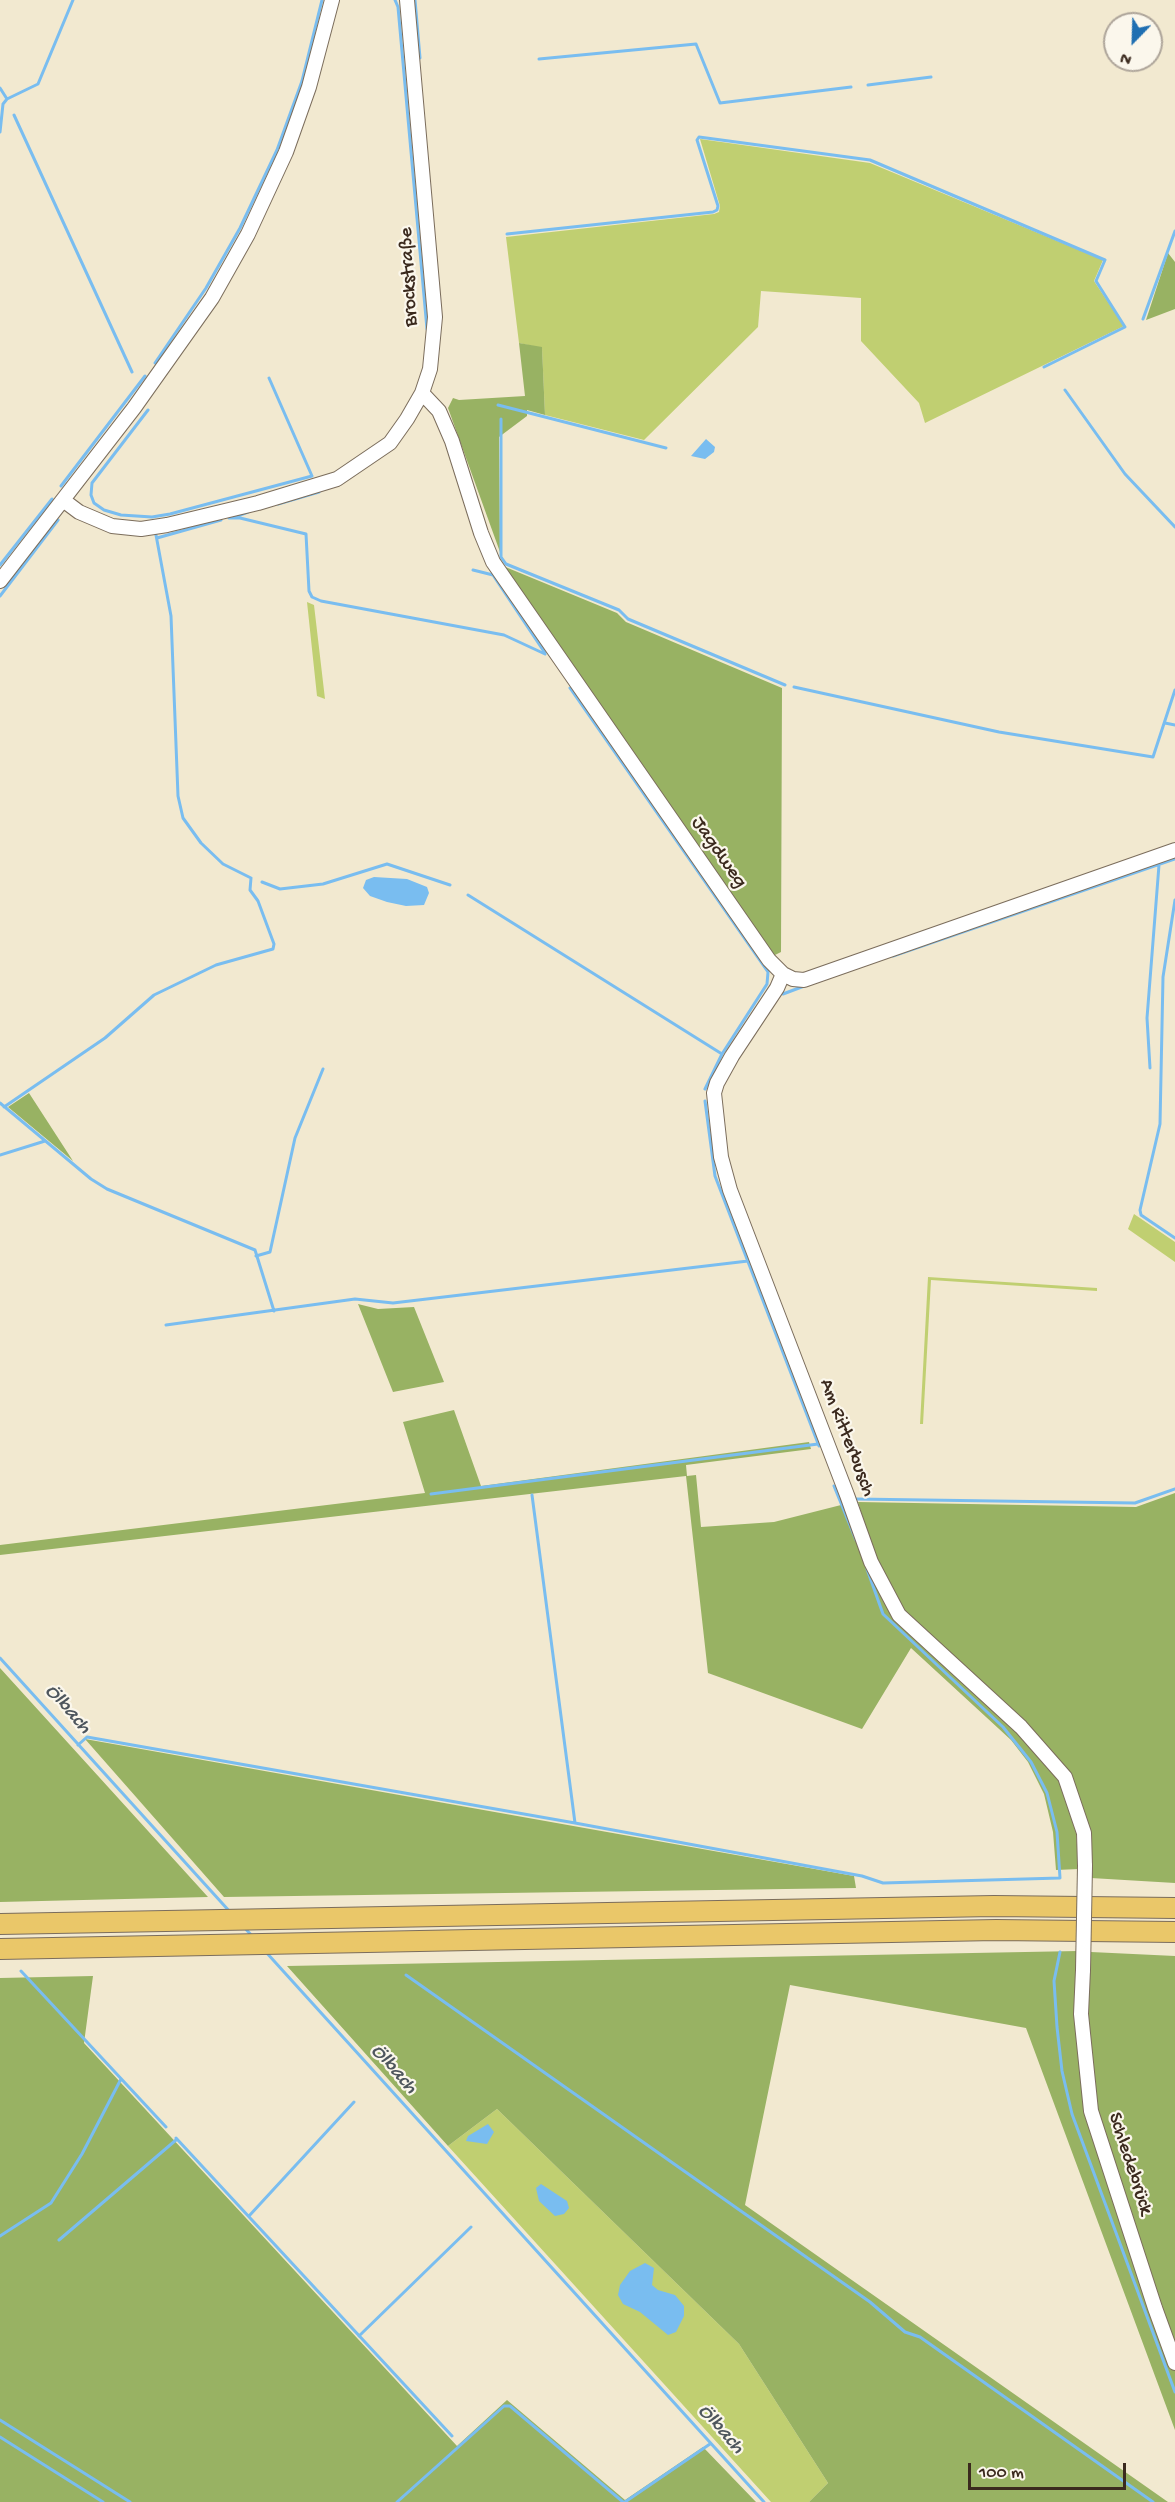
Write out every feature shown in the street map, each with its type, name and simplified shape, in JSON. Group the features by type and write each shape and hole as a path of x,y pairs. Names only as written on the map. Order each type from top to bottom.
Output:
{"highway":[{"path":"0,1924 994,1906 1175,1908"},
{"path":"0,1949 996,1930 1175,1932"}],"street":[{"path":"0,581 63,500 212,298 248,234 286,152 309,87 332,0"},
{"name":"Brockstraße","path":"63,500 79,512 112,526 141,530 258,502 337,479 390,443 422,393 430,369 435,317 407,0"},
{"name":"Jagdweg","path":"422,393 439,411 452,441 481,533 493,562 769,960 783,974"},
{"path":"783,974 793,979 804,980 1175,850"},
{"name":"Am Ritterbusch","path":"783,974 777,988 732,1056 714,1093 721,1157 730,1190 871,1562 899,1615 1021,1727 1065,1777 1084,1833 1083,1970"},
{"name":"Schledebrück","path":"1083,1970 1081,2014 1091,2111 1175,2363"}],"green space":[{"path":"700,139 870,163 1103,260 1094,281 1124,326 925,423 919,403 861,341 861,298 761,291 758,327 644,440 545,415 542,348 519,343 506,237 719,212 720,206"},
{"path":"1168,253 1175,262 1175,309 1146,320"},
{"path":"519,343 542,347 545,415 527,410 527,416 499,437 500,552 448,408 453,398 459,400 525,396"},
{"path":"503,566 617,613 626,622 782,688 781,952 773,956"},
{"path":"307,602 314,605 325,699 317,696"},
{"path":"29,1093 73,1161 8,1107"},
{"path":"1134,1214 1175,1242 1175,1262 1128,1229"},
{"path":"928,1277 1097,1288 1097,1291 931,1280 923,1424 920,1424"},
{"path":"358,1304 378,1309 414,1307 444,1382 393,1392"},
{"path":"454,1410 481,1486 809,1442 811,1449 686,1465 687,1476 696,1475 701,1527 774,1522 845,1504 891,1613 1018,1729 1059,1779 1076,1833 1079,1869 1056,1870 1053,1832 1044,1794 1028,1762 1011,1740 911,1648 862,1729 708,1673 686,1476 0,1555 0,1545 425,1493 403,1422"},
{"path":"1175,1493 1175,1883 1091,1878 1070,1772 1024,1720 904,1612 875,1559 858,1502 1136,1507"},
{"path":"0,1668 208,1897 0,1902"},
{"path":"85,1739 854,1876 856,1888 224,1897"},
{"path":"1078,1951 1077,1969 1090,1969 1091,1952 1175,1956 1175,2430 1026,2028 790,1985 745,2205 1168,2502 809,2502 828,2483 739,2344 497,2109 448,2146 287,1966"},
{"path":"93,1976 84,2043 457,2446 507,2400 625,2500 703,2447 756,2502 0,2502 0,1978"},
{"path":"497,2109 739,2344 828,2483 809,2502 771,2502 448,2146"}],"water":[{"path":"706,439 715,447 714,452 705,459 691,456"},
{"path":"374,877 407,879 427,887 429,893 424,905 406,906 370,896 363,888 366,880"},
{"path":"488,2124 494,2132 487,2144 466,2141 468,2136"},
{"path":"541,2184 567,2201 569,2208 564,2214 555,2216 539,2201 536,2188"},
{"path":"645,2263 654,2268 652,2285 658,2290 675,2295 684,2306 684,2316 676,2332 668,2335 640,2312 623,2304 618,2295 620,2285 630,2271"}],"waterway":[{"path":"0,132 3,104 7,99 38,84 73,0"},
{"path":"155,363 206,288 240,228 277,150 302,81 322,0"},
{"path":"395,0 398,7 427,329"},
{"path":"415,0 420,58"},
{"path":"539,59 696,44 720,103 851,87"},
{"path":"868,85 931,77"},
{"path":"0,88 7,99"},
{"path":"14,115 132,372"},
{"path":"507,234 717,210 718,206 697,140 699,137 870,160 1105,260 1096,281 1125,327 1044,367"},
{"path":"1143,319 1175,231"},
{"path":"61,486 145,376"},
{"path":"148,410 92,483 91,495 94,503 104,510 121,515 152,517 312,476 269,378"},
{"path":"1065,390 1125,474 1175,527"},
{"path":"498,405 666,448"},
{"path":"501,419 501,557 506,564 619,610 628,619 785,685"},
{"path":"278,504 319,492"},
{"path":"0,565 52,499"},
{"path":"235,517 248,512"},
{"path":"229,518 240,518 306,534 309,591 312,597 321,601 504,635 545,654"},
{"path":"0,596 58,520"},
{"path":"157,538 221,520"},
{"path":"156,535 171,616 178,796 183,818 201,843 223,864 251,878"},
{"path":"473,570 493,575 545,653"},
{"path":"794,687 999,732 1153,757 1175,690"},
{"path":"570,688 768,972 767,984 722,1054 705,1089"},
{"path":"1165,723 1175,725"},
{"path":"893,956 1175,859"},
{"path":"262,882 280,889 323,884 387,864 450,885"},
{"path":"1150,1068 1147,1018 1159,865"},
{"path":"4,1107 105,1038 154,995 216,965 273,949 274,944 258,901 250,890 251,878"},
{"path":"468,895 722,1054"},
{"path":"1175,900 1163,977 1160,1124 1140,1210 1141,1215 1175,1238"},
{"path":"783,994 807,985"},
{"path":"256,1256 270,1252 295,1138 323,1069"},
{"path":"705,1101 715,1176 819,1446"},
{"path":"0,1103 91,1179 107,1189 255,1250 274,1311"},
{"path":"0,1155 45,1141"},
{"path":"166,1325 355,1299 393,1303 748,1261"},
{"path":"431,1494 818,1444"},
{"path":"834,1486 856,1540"},
{"path":"855,1499 1135,1503 1175,1489"},
{"path":"532,1495 575,1823"},
{"path":"78,1745 87,1737 575,1823 862,1876 883,1883 1060,1878 1057,1832 1047,1793 1031,1762 1003,1727 883,1614 867,1569"},
{"name":"Ölbach","path":"0,1658 231,1913"},
{"name":"Ölbach","path":"243,1926 253,1937"},
{"name":"Ölbach","path":"265,1951 764,2502"},
{"path":"1060,1952 1054,1981 1057,2027 1062,2071 1072,2114 1175,2392"},
{"path":"21,1971 166,2127"},
{"path":"406,1975 870,2302 905,2332 920,2337 1153,2502"},
{"path":"0,2236 51,2203 82,2154 121,2079"},
{"path":"249,2216 354,2102"},
{"path":"176,2138 452,2436"},
{"path":"59,2240 176,2140"},
{"path":"359,2336 471,2227"},
{"path":"397,2502 504,2406 510,2406 623,2502"},
{"path":"0,2420 130,2502"},
{"path":"0,2437 103,2502"},
{"path":"625,2502 710,2444"}]}
